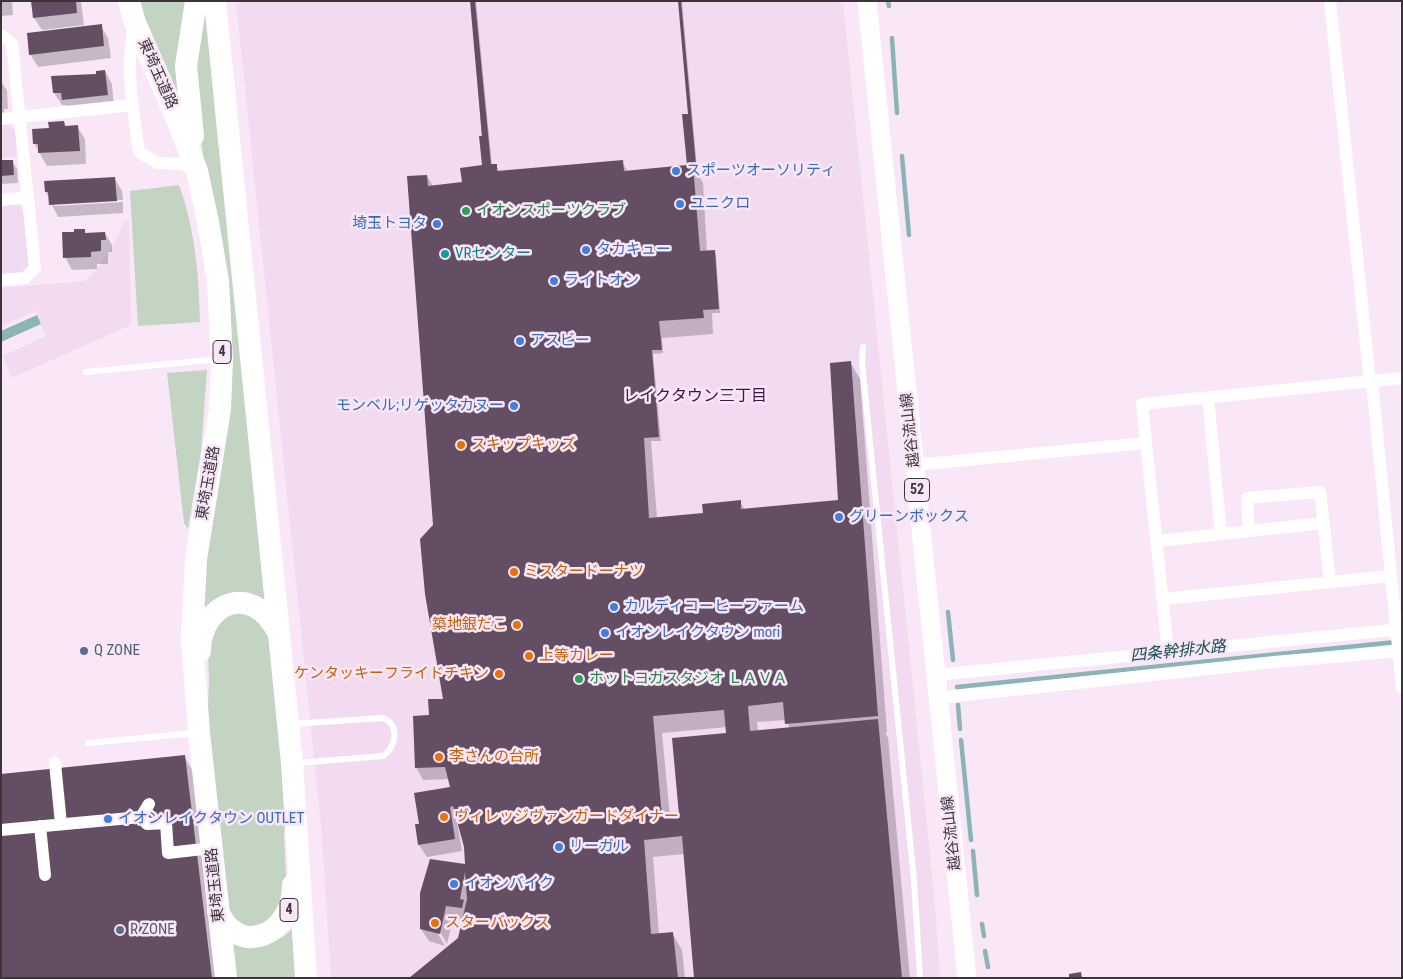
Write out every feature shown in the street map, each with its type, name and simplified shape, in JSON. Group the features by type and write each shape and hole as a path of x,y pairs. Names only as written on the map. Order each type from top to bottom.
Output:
{"highway":[{"name":"東埼玉道路","path":"129,1 134,23 174,112 197,171 218,281 222,359 217,434 202,515 193,598 192,639 198,725 226,978"},
{"name":"4","path":"196,1 186,66 186,83 197,171"},
{"name":"4","path":"215,1 289,724 297,818 306,978"},
{"name":"4","path":"198,725 200,647 202,635 212,617 220,609 235,602 251,603 267,614 280,635"},
{"name":"4","path":"218,911 226,926 241,934 259,936 267,934 282,923 291,906 292,845 297,818"}],"main road":[{"name":"越谷流山線","path":"867,1 967,978"}],"street":[{"path":"1330,1 1399,641 1402,688"},
{"path":"134,23 130,46 132,105 139,152 157,163 182,164 197,171"},
{"path":"1,35 12,43 35,268 25,278 1,280"},
{"path":"1,119 132,105"},
{"path":"1,200 28,197"},
{"path":"1168,652 1142,404 1402,378"},
{"path":"1208,397 1221,534"},
{"path":"914,465 1145,443"},
{"path":"1249,531 1246,498 1320,492 1330,582"},
{"path":"1157,541 1324,523"},
{"path":"1163,599 1391,576"},
{"path":"936,675 1168,652 1399,641"},
{"path":"938,698 1274,662 1399,641"},
{"path":"55,763 61,824"},
{"path":"141,817 149,804"},
{"path":"1,830 141,817"},
{"path":"141,817 147,824 166,823 168,853 203,849"},
{"path":"40,826 45,875"}],"lane":[{"path":"863,346 862,363 914,880 920,978"},
{"path":"86,372 222,359"},
{"path":"289,724 382,718 391,723 395,739 389,752 383,756 292,763"},
{"path":"88,743 198,725"}],"shaded area":[{"path":"138,1 189,1 183,113"},
{"path":"209,1 269,603 199,620 202,575 223,446 208,191 193,82 199,34"},
{"name":"イオンレイクタウン mori","path":"236,1 843,1 934,893 940,978 331,978 321,825"},
{"path":"7,124 15,130 19,156 1,158 1,125"},
{"path":"179,185 189,218 195,252 200,322 138,326 130,191"},
{"path":"17,204 24,210 30,266 25,272 1,274 1,207"},
{"path":"125,220 129,221 131,325 11,378 3,356 46,336 36,311 1,326 1,288 85,281 98,267 114,244"},
{"path":"37,315 41,324 1,342 1,331"},
{"path":"207,370 201,451 188,529 184,523 167,373"},
{"path":"232,612 252,614 271,640 287,801 284,835 287,895 274,921 247,927 237,921 229,912 207,730 208,650 217,626"},
{"path":"295,926 299,978 234,978 229,939 257,943 272,942 287,934"}],"building":[{"path":"31,1 76,1 77,13 33,18"},
{"path":"470,1 475,1 491,164 497,164 497,171 623,160 624,171 687,165 682,114 688,114 678,1 681,1 696,165 693,165 700,251 715,250 719,309 703,310 704,318 659,321 662,350 652,350 659,437 644,438 649,518 703,513 702,504 741,500 741,509 838,500 830,363 851,361 878,716 785,724 783,702 748,706 750,731 878,719 902,978 694,978 682,836 644,840 651,934 673,932 678,978 409,978 458,938 467,899 465,872 460,899 464,900 462,908 446,906 440,934 420,929 420,893 430,859 465,864 464,847 453,806 450,807 455,839 418,845 415,824 419,824 414,793 450,787 445,767 415,768 413,716 429,715 428,699 443,699 425,594 420,539 433,525 407,176 427,175 428,186 462,182 460,168 482,165 479,136 482,136","holes":["724,710 726,733 672,738 679,815 662,817 653,716"]},
{"path":"102,24 104,46 29,55 27,33"},
{"path":"105,70 108,95 62,100 61,93 53,93 51,76 96,74 96,71"},
{"path":"64,121 65,126 78,125 80,151 38,153 38,144 33,144 32,129 49,128 48,122"},
{"path":"1,160 13,160 14,175 1,176"},
{"path":"115,177 117,201 49,205 48,192 45,192 44,181"},
{"path":"74,229 85,229 85,233 105,232 106,240 101,240 101,251 91,252 91,257 63,258 62,232 74,232"},
{"name":"イオンレイクタウン OUTLET","path":"185,755 212,978 1,978 1,774"},
{"path":"1081,972 1082,978 1069,978 1069,974"}],"waterway":[{"path":"888,1 889,6"},
{"path":"892,38 897,113"},
{"path":"902,156 909,235"},
{"path":"948,612 953,660"},
{"name":"四条幹排水路","path":"957,687 1396,642"},
{"path":"958,705 960,729"},
{"path":"961,740 971,840"},
{"path":"973,851 977,895"},
{"path":"982,924 984,936"},
{"path":"985,951 988,967"}],"place":[{"name":"スポーツオーソリティ","path":"676,171"},
{"name":"ユニクロ","path":"680,204"},
{"name":"イオンスポーツクラブ","path":"466,211"},
{"name":"埼玉トヨタ","path":"437,224"},
{"name":"タカキュー","path":"586,250"},
{"name":"VRセンター","path":"445,254"},
{"name":"ライトオン","path":"554,281"},
{"name":"アスビー","path":"520,341"},
{"name":"モンベル;リゲッタカヌー","path":"514,406"},
{"name":"スキップキッズ","path":"461,445"},
{"name":"グリーンボックス","path":"839,517"},
{"name":"ミスタードーナツ","path":"514,572"},
{"name":"カルディコーヒーファーム","path":"614,607"},
{"name":"築地銀だこ","path":"517,625"},
{"name":"イオンレイクタウン mori","path":"605,633"},
{"name":"Q ZONE","path":"84,651"},
{"name":"上等カレー","path":"529,656"},
{"name":"ケンタッキーフライドチキン","path":"499,674"},
{"name":"ホットヨガスタジオ ＬＡＶＡ","path":"579,679"},
{"name":"李さんの台所","path":"439,757"},
{"name":"ヴィレッジヴァンガードダイナー","path":"444,817"},
{"name":"イオンレイクタウン OUTLET","path":"108,819"},
{"name":"リーガル","path":"559,847"},
{"name":"イオンバイク","path":"454,884"},
{"name":"スターバックス","path":"435,923"},
{"name":"R ZONE","path":"120,930"}],"district":[{"name":"レイクタウン三丁目","path":"695,397"}]}
